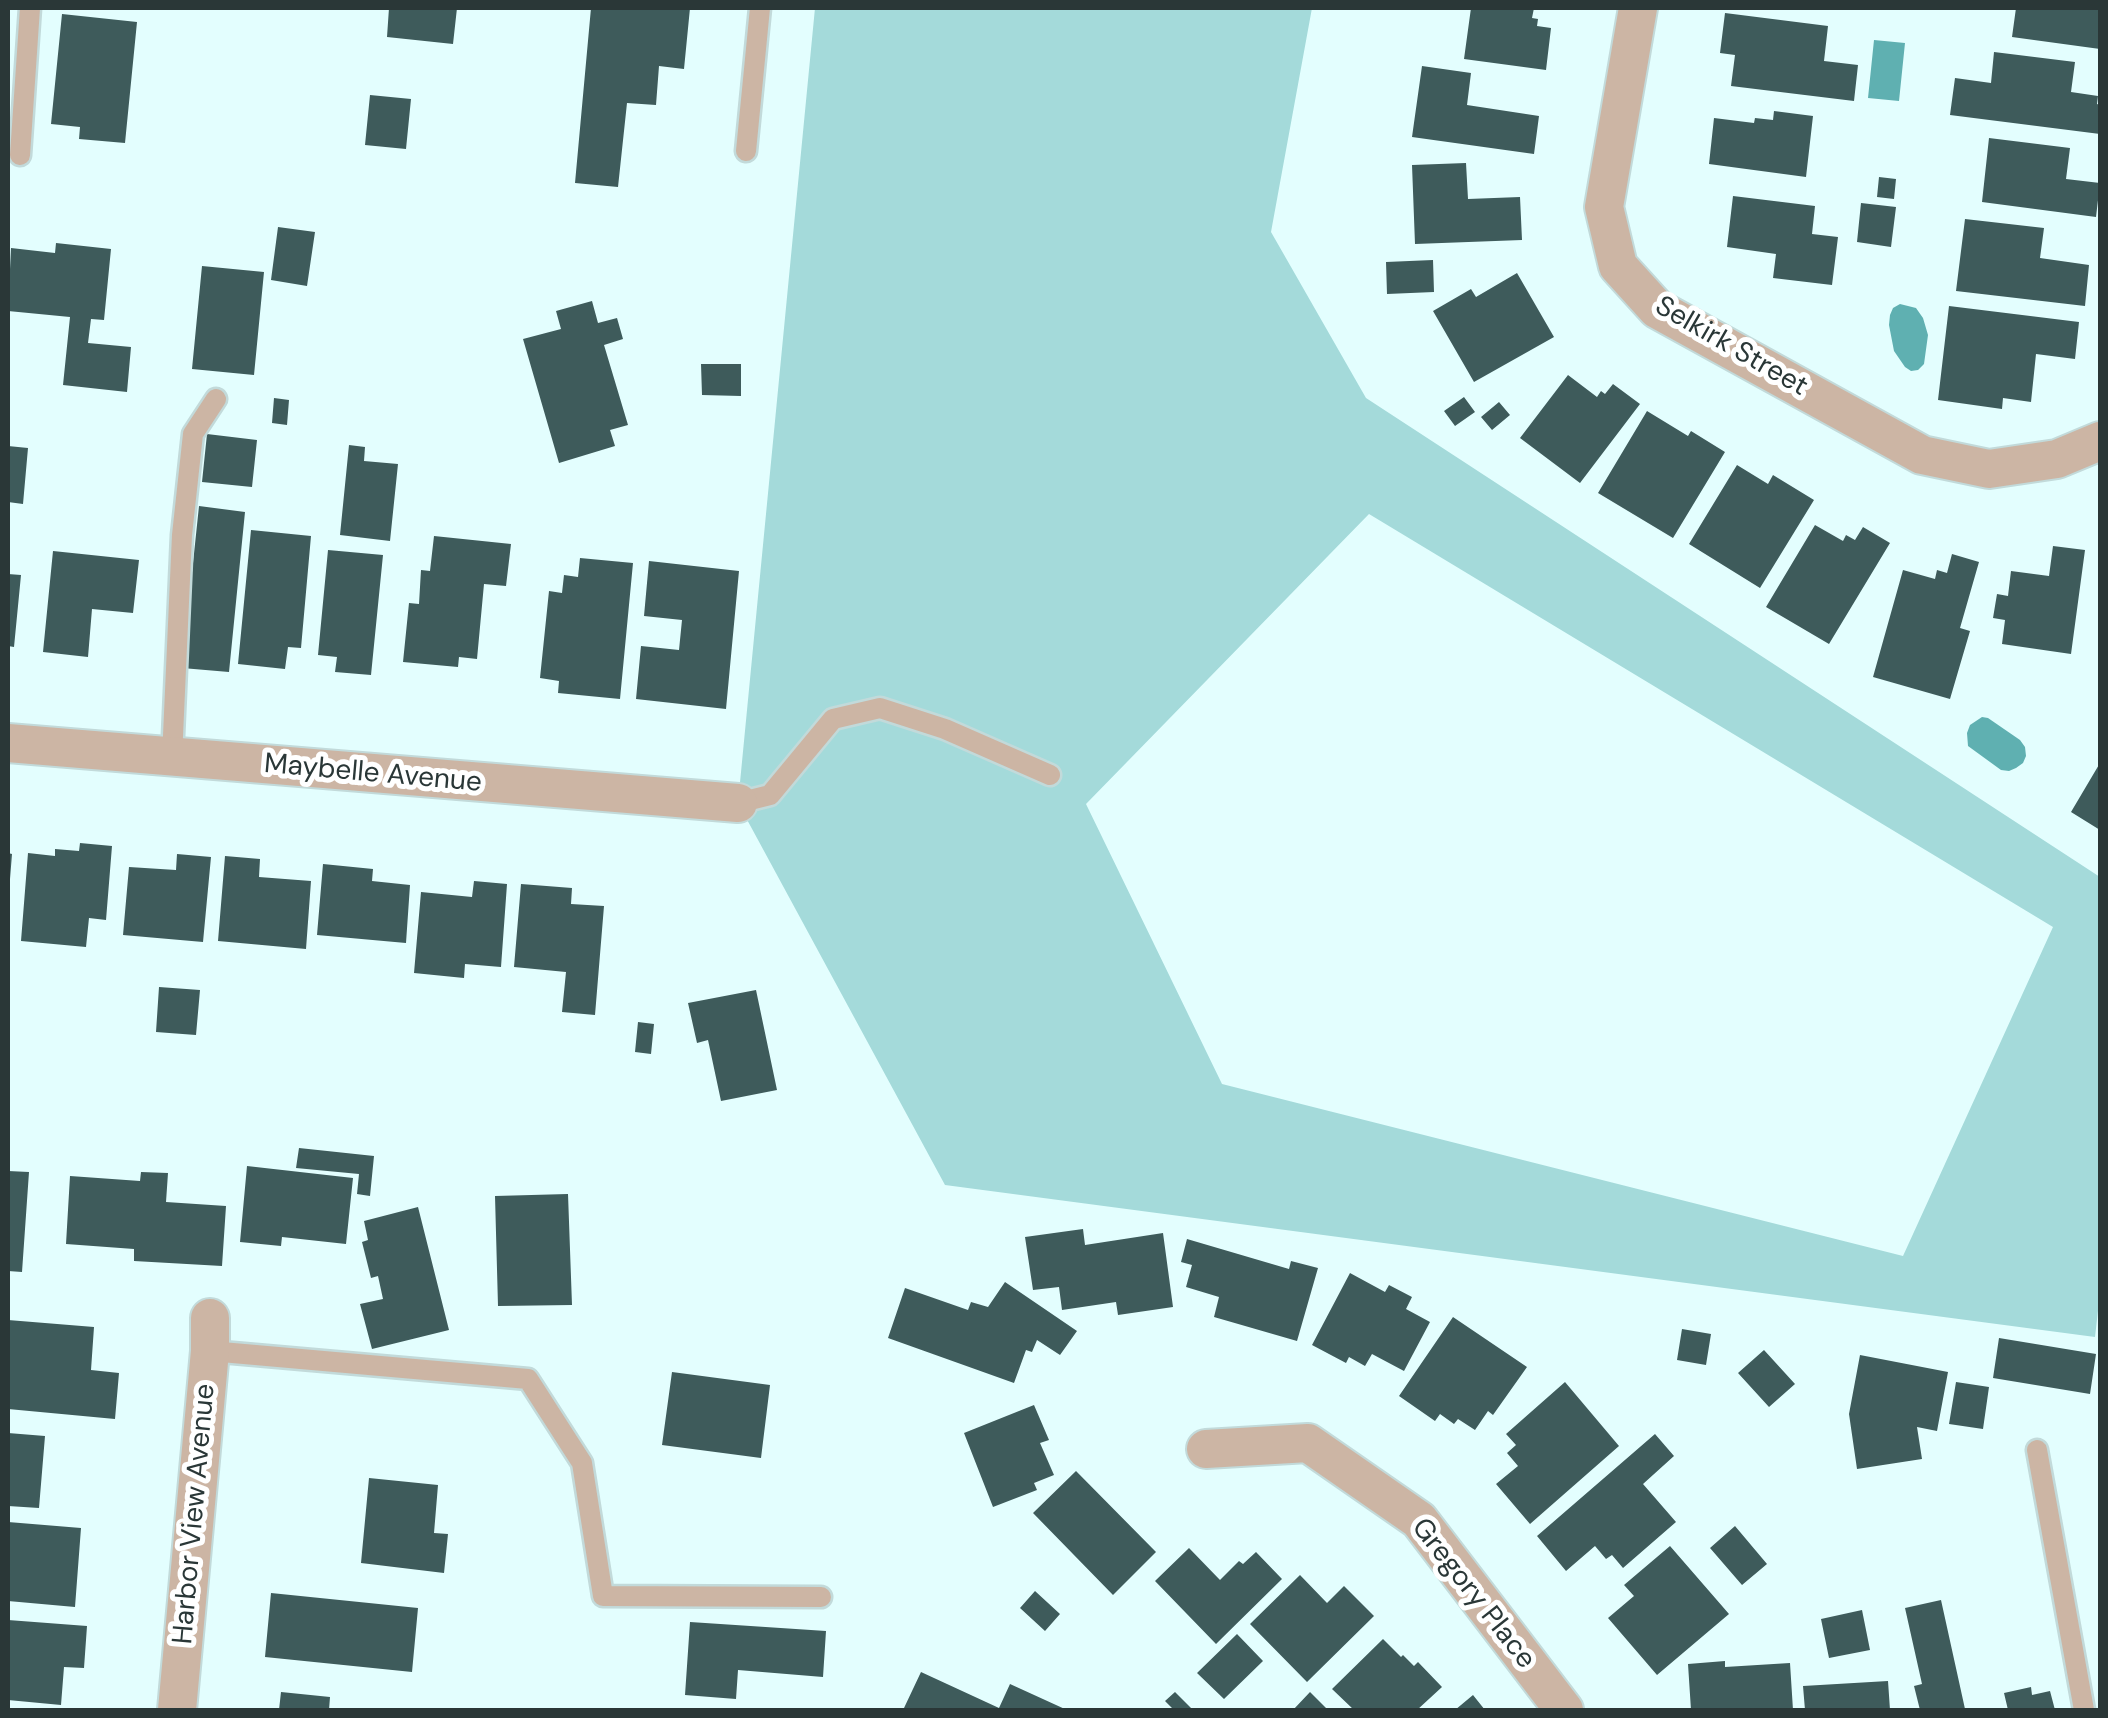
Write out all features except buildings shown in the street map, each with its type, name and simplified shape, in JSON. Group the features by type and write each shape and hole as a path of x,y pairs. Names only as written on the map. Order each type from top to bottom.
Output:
{"street":[{"name":"Selkirk Street","path":"1638,8 1604,207 1618,266 1657,309 1922,455 1989,469 2057,459 2100,441"},
{"name":"Maybelle Avenue","path":"8,743 738,803"},
{"name":"Harbor View Avenue","path":"178,1710 210,1334"},
{"name":"Gregory Place","path":"1206,1449 1308,1443 1419,1520 1564,1710"}],"lane":[{"path":"20,154 30,8"},
{"path":"746,151 760,8"},
{"path":"172,758 182,535 192,434 216,398"},
{"path":"738,803 770,795 833,718 880,708 945,730 1050,775"},
{"path":"210,1334 528,1380 582,1463 603,1596 821,1597"},
{"path":"2037,1450 2084,1710"}],"shaded area":[{"path":"815,8 1312,8 1271,232 1366,398 2100,877 2100,1293 2095,1337 945,1185 738,803","holes":["1369,514 2053,927 1903,1256 1222,1084 1086,804"]},
{"path":"1874,40 1905,43 1899,101 1868,98"},
{"path":"1900,304 1916,308 1928,335 1924,364 1918,370 1905,367 1894,351 1890,315"},
{"path":"1982,717 2020,740 2025,747 2023,763 2009,771 2001,770 1968,746 1970,725"}]}
